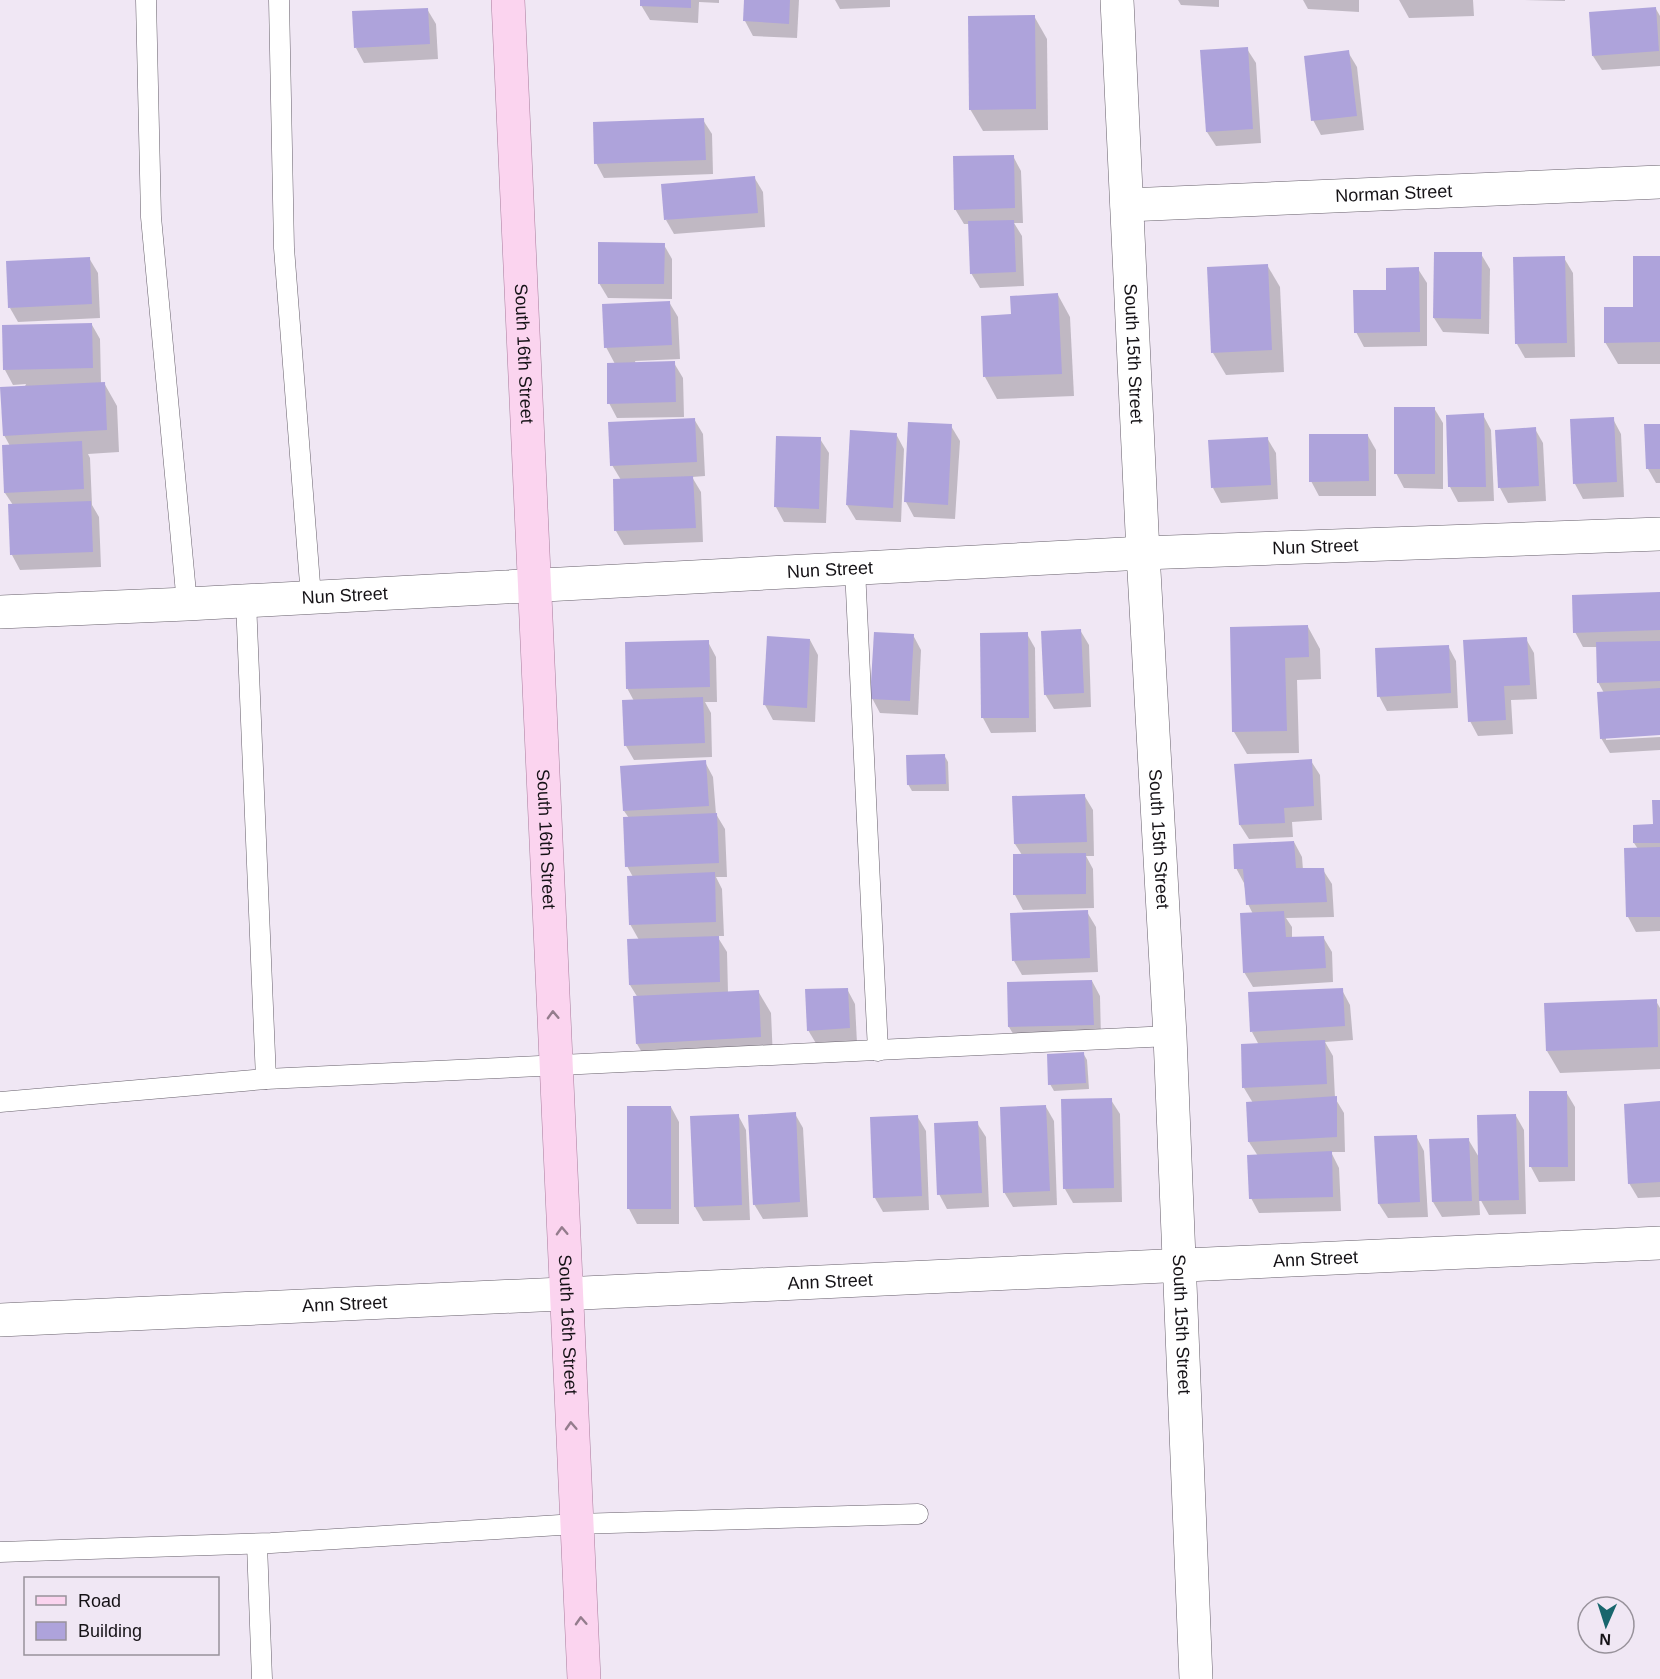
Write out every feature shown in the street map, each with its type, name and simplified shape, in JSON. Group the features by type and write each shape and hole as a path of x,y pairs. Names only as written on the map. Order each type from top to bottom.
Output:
{"main road":[{"name":"South 16th Street","path":"508,0 584,1679"}],"street":[{"name":"South 15th Street","path":"1117,0 1143,553 1170,1036 1196,1679"},
{"name":"Norman Street","path":"1126,205 1660,182"},
{"name":"Nun Street","path":"0,612 1143,553 1660,534"},
{"name":"Ann Street","path":"0,1320 1660,1243"}],"lane":[{"path":"146,0 151,217 187,604"},
{"path":"279,0 284,248 311,597"},
{"path":"855,569 878,1051"},
{"path":"246,601 266,1079"},
{"path":"0,1102 266,1079 1170,1036"},
{"path":"0,1552 257,1544 576,1524 918,1514"},
{"path":"257,1544 262,1679"}],"building":[{"path":"640,0 691,0 691,8 640,6"},
{"path":"744,0 790,0 789,24 743,21"},
{"path":"1656,7 1659,51 1592,56 1589,12"},
{"path":"428,8 430,44 354,48 352,11"},
{"path":"1035,15 1036,109 969,110 968,16"},
{"path":"1248,47 1253,129 1206,132 1200,50"},
{"path":"1349,50 1357,116 1311,121 1304,56"},
{"path":"704,118 706,160 594,164 593,122"},
{"path":"1014,155 1015,208 954,210 953,156"},
{"path":"755,176 758,213 664,220 661,184"},
{"path":"1014,220 1016,272 970,274 968,221"},
{"path":"598,242 665,243 664,284 598,284"},
{"path":"1434,252 1482,252 1481,319 1433,318"},
{"path":"1565,256 1567,343 1515,344 1513,257"},
{"path":"1633,256 1660,256 1660,342 1604,343 1604,307 1633,307"},
{"path":"90,257 92,304 8,308 6,261"},
{"path":"1268,264 1272,350 1211,353 1207,267"},
{"path":"1419,267 1420,332 1354,333 1353,290 1386,290 1386,268"},
{"path":"1058,293 1062,374 983,377 981,316 1011,314 1010,296"},
{"path":"670,301 672,345 604,348 602,304"},
{"path":"92,323 93,368 3,370 2,325"},
{"path":"675,361 676,402 607,404 607,363"},
{"path":"105,382 107,430 3,436 0,387"},
{"path":"1394,407 1435,407 1435,474 1394,474"},
{"path":"1484,413 1486,487 1448,487 1446,415"},
{"path":"1614,417 1617,482 1573,484 1570,419"},
{"path":"695,418 697,462 610,466 608,422"},
{"path":"908,422 952,424 948,505 904,502"},
{"path":"1644,424 1660,424 1660,469 1646,469"},
{"path":"1536,427 1539,486 1498,488 1495,430"},
{"path":"850,430 897,433 893,508 846,505"},
{"path":"1309,434 1368,434 1369,481 1309,482"},
{"path":"776,436 821,437 819,509 774,507"},
{"path":"1268,437 1271,485 1211,488 1208,440"},
{"path":"82,441 84,489 4,493 2,445"},
{"path":"693,476 696,528 614,531 613,479"},
{"path":"91,501 93,552 10,555 8,504"},
{"path":"1660,592 1660,630 1573,633 1572,595"},
{"path":"1308,625 1309,657 1285,658 1287,731 1232,732 1230,627"},
{"path":"1081,629 1084,693 1044,695 1041,631"},
{"path":"874,632 914,634 910,701 870,699"},
{"path":"1028,632 1029,718 981,718 980,633"},
{"path":"767,636 810,639 807,708 763,705"},
{"path":"1527,637 1530,685 1504,686 1506,720 1468,722 1463,640"},
{"path":"709,640 710,687 626,689 625,642"},
{"path":"1660,641 1660,681 1597,683 1596,642"},
{"path":"1449,645 1451,693 1377,697 1375,648"},
{"path":"1660,688 1660,735 1600,739 1597,692"},
{"path":"703,697 705,743 624,746 622,700"},
{"path":"945,754 946,784 907,785 906,755"},
{"path":"1312,759 1314,806 1284,808 1285,823 1239,825 1234,764"},
{"path":"706,760 709,806 623,811 620,766"},
{"path":"1085,794 1087,842 1014,844 1012,796"},
{"path":"1652,800 1660,800 1660,843 1633,843 1633,825 1653,824"},
{"path":"717,813 719,863 625,867 623,817"},
{"path":"1294,841 1296,868 1324,868 1327,902 1246,905 1243,869 1234,869 1233,844"},
{"path":"1660,847 1660,917 1626,917 1624,848"},
{"path":"1086,853 1086,894 1013,895 1013,854"},
{"path":"715,872 716,922 629,925 627,876"},
{"path":"1088,910 1090,958 1012,961 1010,913"},
{"path":"1284,911 1286,937 1324,936 1326,968 1243,973 1240,913"},
{"path":"719,936 720,982 629,985 627,939"},
{"path":"1092,980 1094,1025 1008,1027 1007,982"},
{"path":"848,988 850,1028 807,1031 805,989"},
{"path":"1343,988 1345,1026 1250,1032 1248,992"},
{"path":"759,990 761,1037 636,1044 633,996"},
{"path":"1657,999 1658,1047 1546,1051 1544,1003"},
{"path":"1325,1040 1327,1084 1242,1088 1241,1044"},
{"path":"1084,1052 1086,1083 1048,1085 1047,1054"},
{"path":"1529,1091 1567,1091 1568,1167 1529,1167"},
{"path":"1337,1096 1337,1137 1248,1142 1246,1102"},
{"path":"1112,1098 1114,1188 1063,1189 1061,1099"},
{"path":"1660,1101 1660,1182 1628,1184 1624,1104"},
{"path":"1046,1105 1050,1191 1003,1193 1000,1107"},
{"path":"627,1106 671,1106 671,1209 627,1209"},
{"path":"796,1112 800,1202 753,1205 748,1115"},
{"path":"739,1114 742,1205 694,1207 690,1116"},
{"path":"1516,1114 1519,1200 1479,1201 1477,1115"},
{"path":"918,1115 922,1196 873,1198 870,1117"},
{"path":"978,1121 982,1193 937,1195 934,1123"},
{"path":"1417,1135 1420,1202 1378,1204 1374,1136"},
{"path":"1469,1138 1472,1201 1432,1202 1429,1139"},
{"path":"1332,1151 1333,1197 1249,1199 1247,1155"}]}
